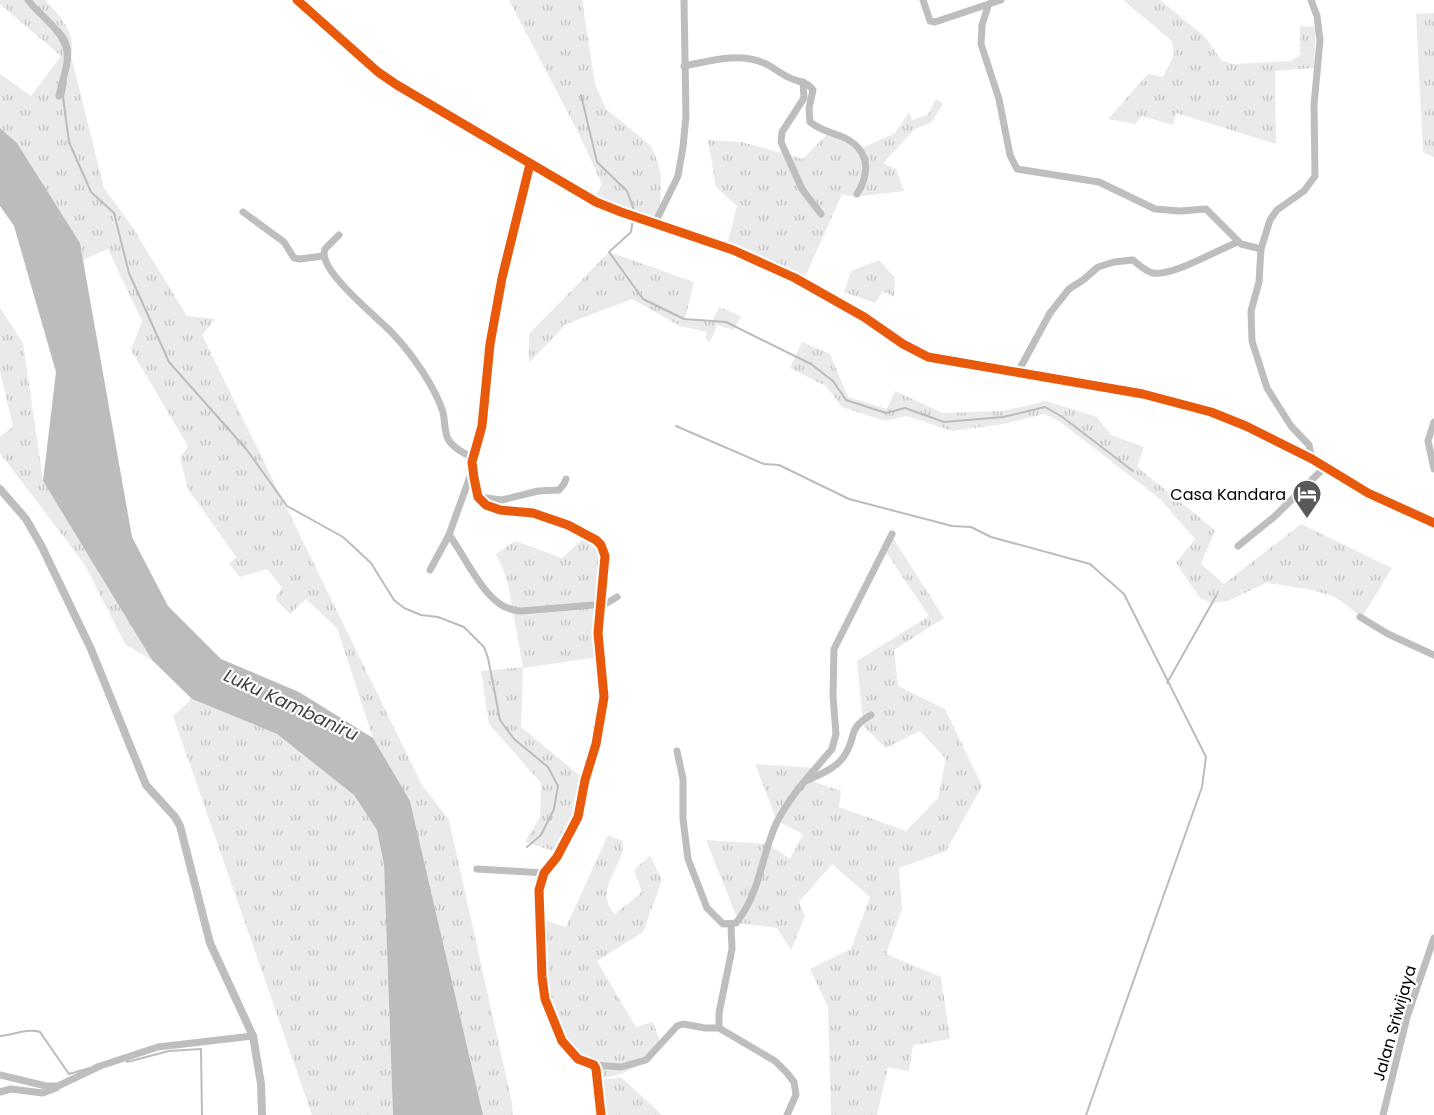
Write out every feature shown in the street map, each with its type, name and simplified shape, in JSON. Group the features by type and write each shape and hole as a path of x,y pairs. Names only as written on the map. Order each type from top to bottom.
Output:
{"street":[{"path":"28,0 62,34 67,45 68,53 59,96"},
{"path":"297,0 378,72 596,202 733,250 795,278 928,357 1143,394 1211,412 1246,426 1312,459 1368,493 1434,523"},
{"path":"655,223 672,190 681,161 686,124 684,0"},
{"path":"923,0 930,21 988,6 1001,0"},
{"path":"1311,0 1318,22 1320,40 1314,105 1316,176 1304,191 1277,210 1270,220 1261,249 1260,276 1251,311 1252,341 1267,388 1291,426 1309,446 1312,459"},
{"path":"988,6 982,25 981,44 999,99 1010,155 1017,168 1099,182 1155,210 1206,209 1238,242 1261,249"},
{"path":"684,66 736,57 762,62 791,79 803,82 813,90 809,108 810,122 852,143 866,163 867,171 857,194"},
{"path":"803,82 804,98 782,132 781,142 804,194 821,214"},
{"path":"530,164 502,278 490,344 482,426 473,458 478,497 486,505 494,508 533,513 553,519 596,540 601,545 605,556 599,604 599,656 604,697 596,744 585,780 578,817 557,857 544,873 539,890 545,999 562,1041 578,1059 594,1065 621,1067 646,1060 677,1026 684,1024 719,1028 775,1061 788,1072 794,1083 796,1095 788,1115"},
{"path":"243,212 284,242 294,258 323,256"},
{"path":"323,256 325,249 339,235"},
{"path":"1018,372 1050,313 1069,289 1098,267 1133,260 1145,270 1161,273 1182,267 1238,242"},
{"path":"323,256 347,290 394,334 404,347 425,376 441,409 447,437 457,449 473,458"},
{"path":"1434,422 1428,441 1434,469"},
{"path":"1238,546 1274,517 1325,467"},
{"path":"430,570 449,535 473,469"},
{"path":"478,497 502,500 538,491 558,489 566,479"},
{"path":"0,489 26,519 46,556 91,649 146,785 175,817 180,826 210,943 253,1036 261,1084 262,1115"},
{"path":"677,751 683,779 683,819 688,859 707,908 723,924 731,925 736,923 751,900 776,825 790,799 832,749 835,741 832,696 834,649 892,534"},
{"path":"449,535 489,594 506,609 522,611 605,604 617,597"},
{"path":"1360,617 1384,632 1434,655"},
{"path":"805,781 823,773 843,759 848,751 855,727 871,715"},
{"path":"477,869 544,873"},
{"path":"719,1028 719,1013 732,949 731,925"},
{"name":"Jalan Sriwijaya","path":"1383,1115 1407,1017 1434,938"},
{"path":"0,1092 11,1089 43,1093 100,1066 151,1048 253,1036"},
{"path":"594,1065 597,1072 601,1115"},
{"path":"0,1075 46,1086 58,1086"}],"green space":[{"path":"0,0 45,0 66,25 71,40 71,56 104,188 131,225 187,316 215,319 202,335 422,785 449,820 513,1115 483,1115 410,801 373,738 337,628 306,599 290,614 275,599 282,587 267,569 240,577 229,564 236,557 188,489 180,458 188,446 131,350 142,321 108,249 83,260 80,243 17,143 0,128 0,74 31,96 61,56 0,4"},
{"path":"509,0 582,0 595,84 606,109 651,146 658,163 661,178 660,212 654,224 593,202 602,184 579,134"},
{"path":"1123,0 1160,0 1205,37 1221,60 1233,64 1292,61 1300,54 1300,26 1316,27 1314,68 1275,71 1276,144 1176,113 1173,125 1142,116 1135,124 1108,119 1148,74 1163,77 1174,55 1172,41"},
{"path":"1434,13 1434,157 1423,152 1416,14"},
{"path":"936,99 943,104 931,123 915,129 883,163 896,169 904,191 854,197 842,194 802,284 726,249 737,206 716,187 708,140 741,142 803,159 827,134 846,141 856,151 895,133 909,112 912,120 928,115"},
{"path":"609,252 694,282 685,319 713,320 719,307 741,316 734,330 717,325 710,342 705,339 707,332 680,326 632,299 566,324 529,363 529,334"},
{"path":"879,260 895,278 894,297 883,291 875,303 844,292 851,271"},
{"path":"0,308 23,343 43,481 152,660 125,644 85,565 0,453 0,436 13,427 0,371"},
{"path":"802,342 830,354 848,397 887,409 895,391 943,413 1003,411 1046,401 1097,417 1111,435 1144,447 1137,467 1215,530 1201,564 1224,584 1301,524 1392,568 1362,617 1335,597 1309,589 1266,583 1228,601 1212,603 1200,598 1176,563 1195,539 1160,499 1059,421 1044,414 1003,424 952,431 907,416 885,421 842,407 826,386 790,368"},
{"path":"587,535 600,547 603,557 598,657 523,668 521,727 585,780 576,817 557,852 525,842 540,817 541,783 489,724 481,671 523,667 507,579 496,554 515,541 562,558"},
{"path":"891,535 944,618 894,650 898,686 945,709 982,786 946,851 899,868 902,909 886,954 941,977 950,1039 913,1045 909,1071 888,1067 877,1115 831,1115 828,1007 810,969 851,949 870,897 832,864 799,902 805,916 791,950 777,928 739,923 706,840 768,844 790,859 803,834 777,821 755,764 816,768 806,779 841,791 839,807 906,831 938,798 946,759 920,731 886,748 864,727 857,661 929,616 884,549"},
{"path":"192,699 277,734 354,795 377,830 384,865 393,1115 312,1115 173,716"},
{"path":"608,835 623,841 622,854 607,892 607,900 615,914 642,892 634,870 650,856 662,880 643,932 597,961 636,1027 653,1022 660,1041 639,1066 621,1074 600,1079 622,1078 662,1115 599,1115 595,1070 584,1062 578,1063 571,1060 561,1045 543,996 539,918 566,927"}],"water":[{"name":"Luku Kambaniru","path":"0,128 17,143 80,243 132,537 168,606 221,659 299,692 373,738 410,801 483,1115 393,1115 384,865 377,830 354,795 277,734 192,699 152,660 43,481 56,372 14,226 0,206"}],"waterway":[{"path":"59,29 68,42 70,59"},
{"path":"66,82 63,97 69,142 91,192 114,213 129,273 169,362 247,450 287,506 343,537 371,563 394,600 404,608 464,627 484,647 500,720 514,739 548,767 558,786 554,809 541,835 527,847"},
{"path":"581,95 597,162 627,191 634,210 631,232 609,252 643,299 684,319 726,322 811,364 833,381 846,400 886,413 905,408 944,422 1003,417 1045,407 1061,416 1133,471"},
{"path":"676,426 764,464 779,465 849,499 952,526 971,527 991,537 1090,564 1124,594 1206,757 1202,787 1086,1115"},
{"path":"1167,683 1216,596"},
{"path":"0,1036 25,1031 40,1032 69,1074 90,1068"},
{"path":"127,1058 127,1062 169,1051 201,1049 202,1115"}],"cycle path":[{"path":"297,0 378,72 397,85 596,202 733,250 795,278 928,357 1143,394 1211,412 1246,426 1312,459 1368,493 1434,523"},
{"path":"530,164 502,278 490,344 482,426 472,462 478,497 486,505 500,510 533,513 568,525 596,540 601,545 605,556 598,633 604,697 596,744 585,780 578,817 557,857 544,873 539,890 545,999 562,1041 578,1059 594,1065 596,1069 601,1115"}],"place":[{"name":"Casa Kandara","path":"1307,520"}]}
